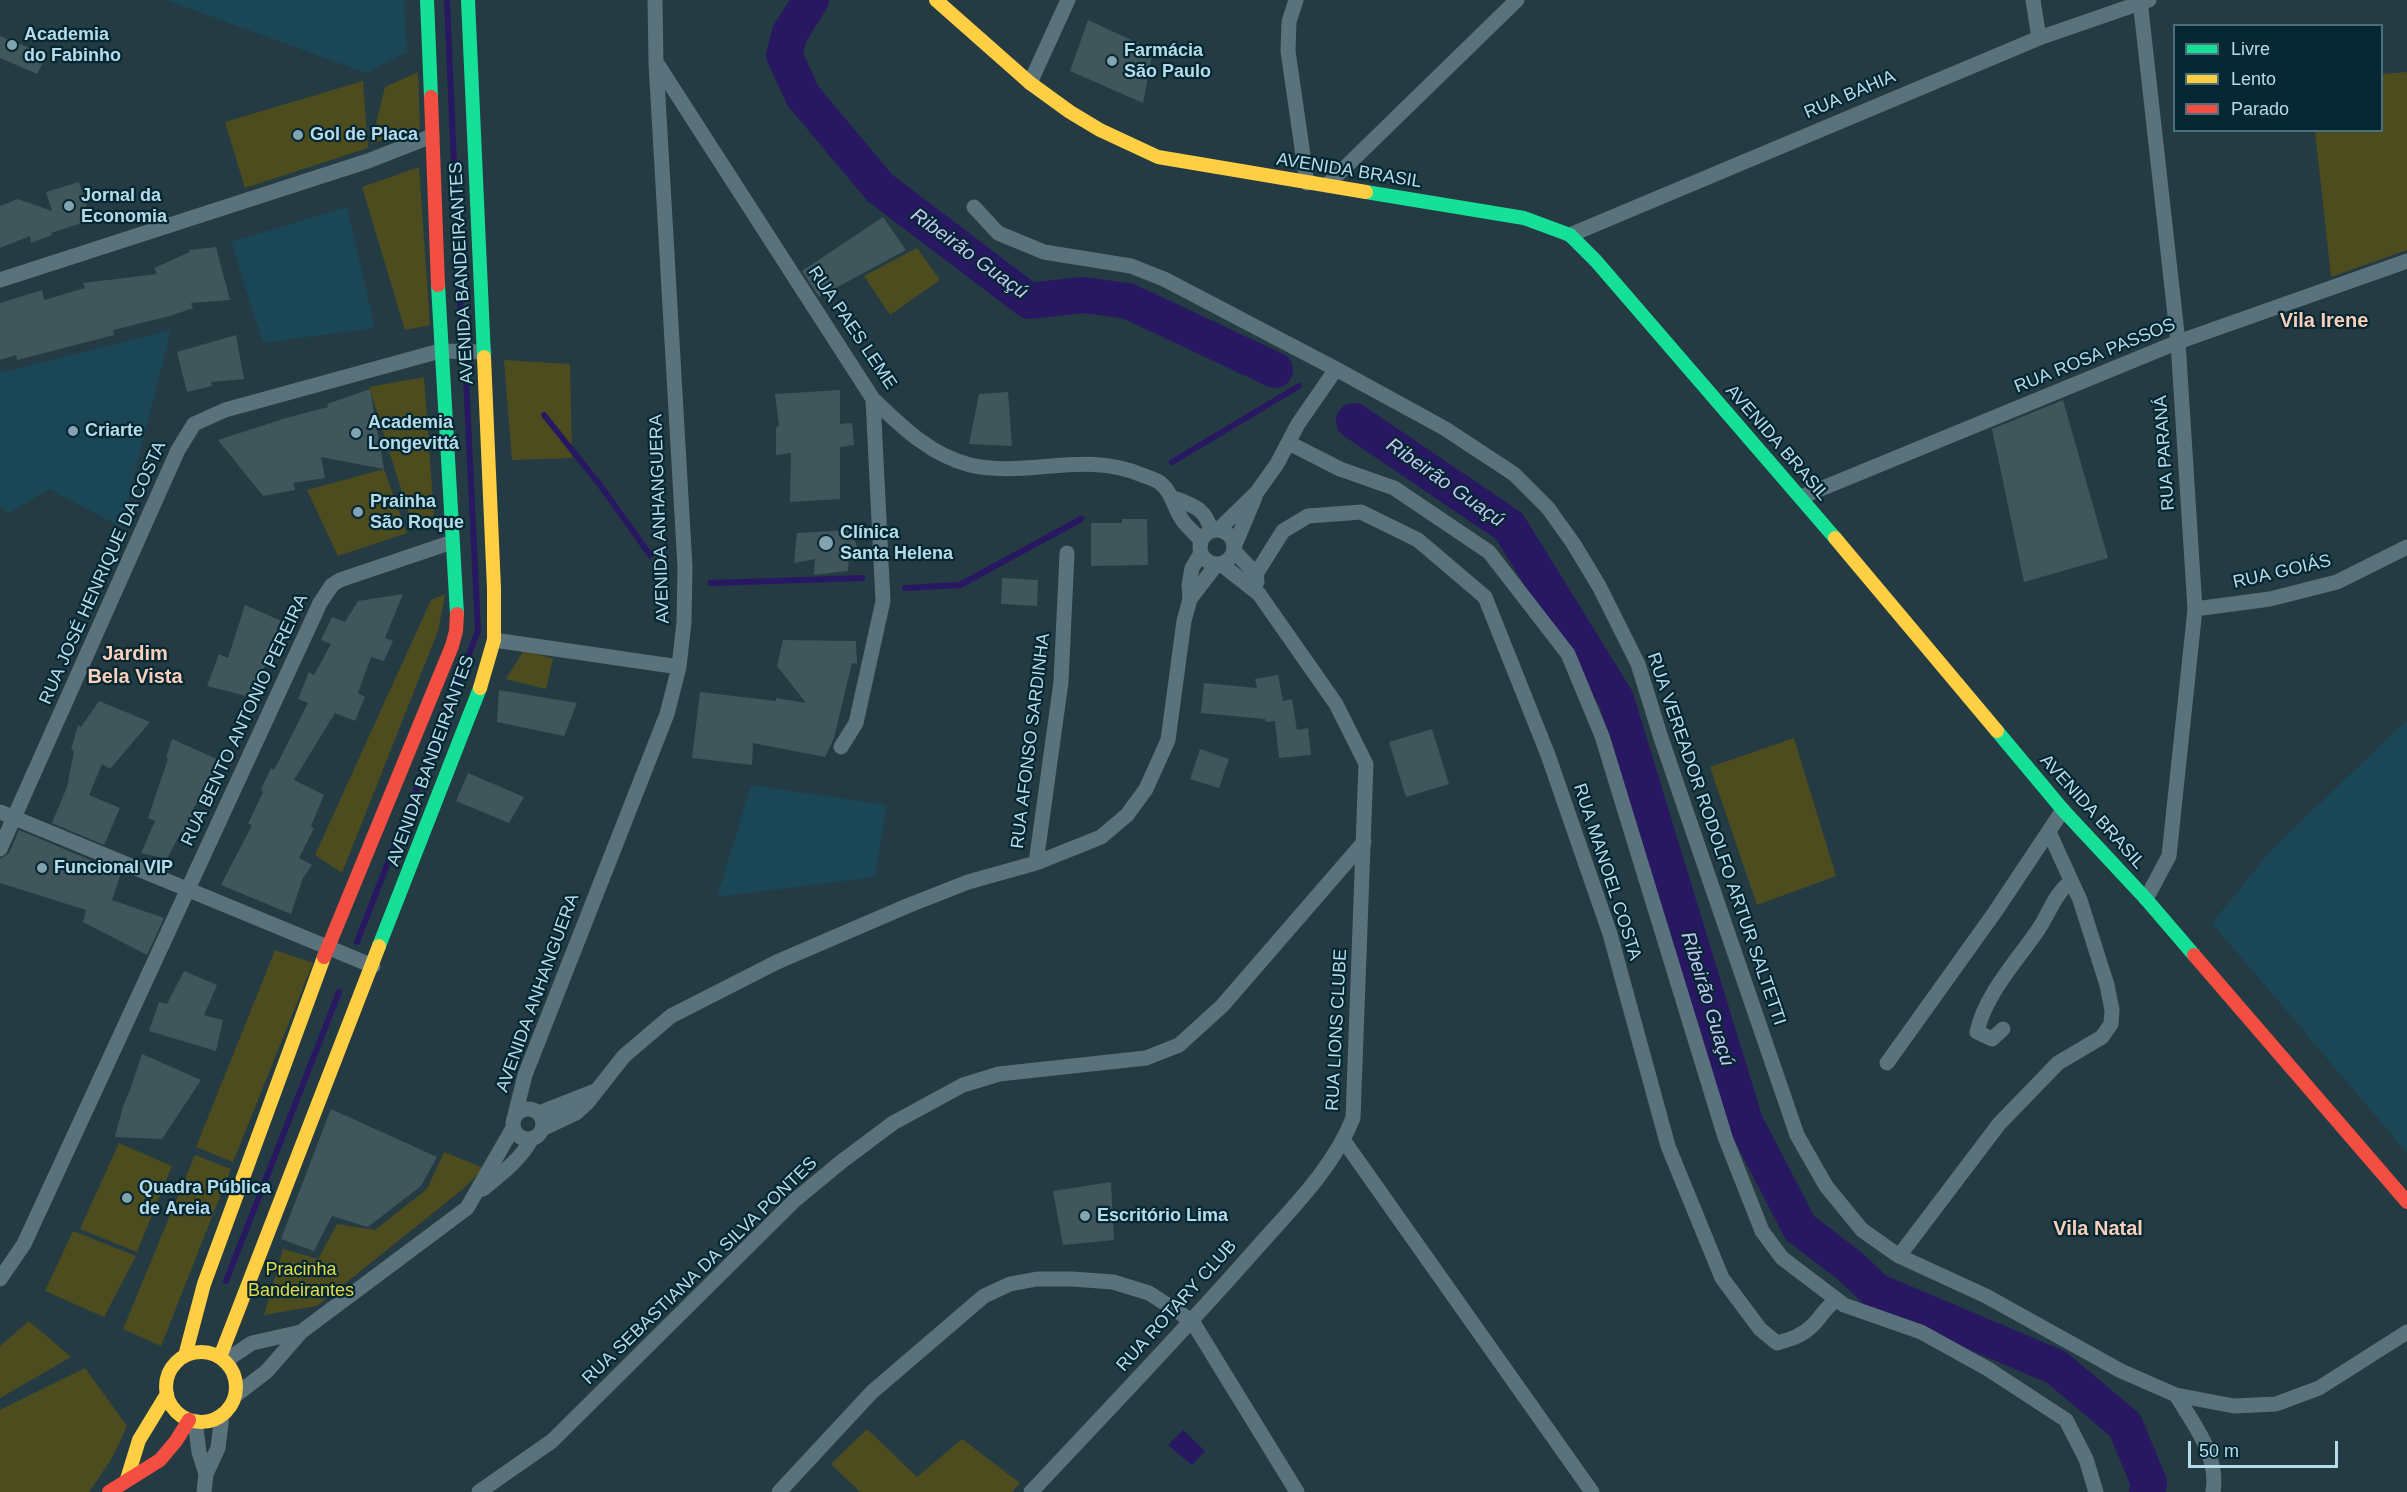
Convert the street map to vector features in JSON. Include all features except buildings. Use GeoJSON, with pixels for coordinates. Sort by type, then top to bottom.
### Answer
{"type":"FeatureCollection","features":[{"type":"Feature","properties":{"kind":"street","name":"AVENIDA BANDEIRANTES"},"geometry":{"type":"LineString","coordinates":[[185,1356],[204,1284],[328,947],[452,646],[456,631],[457,609],[440,351],[427,0]]}},
{"type":"Feature","properties":{"kind":"street","name":"AVENIDA BANDEIRANTES"},"geometry":{"type":"LineString","coordinates":[[223,1359],[484,677],[494,640],[494,589],[468,0]]}},
{"type":"Feature","properties":{"kind":"street","name":"AVENIDA ANHANGUERA"},"geometry":{"type":"LineString","coordinates":[[476,1194],[514,1122],[525,1075],[667,714],[679,667],[684,622],[685,567],[656,63],[655,0]]}},
{"type":"Feature","properties":{"kind":"street","name":"AVENIDA BRASIL"},"geometry":{"type":"LineString","coordinates":[[936,0],[1030,83],[1070,112],[1100,130],[1158,157],[1524,218],[1570,235],[1596,261],[1802,497],[2063,810],[2146,899],[2407,1202]]}},
{"type":"Feature","properties":{"kind":"street"},"geometry":{"type":"LineString","coordinates":[[1030,83],[1068,0]]}},
{"type":"Feature","properties":{"kind":"street"},"geometry":{"type":"LineString","coordinates":[[1296,0],[1289,22],[1288,51],[1307,183]]}},
{"type":"Feature","properties":{"kind":"street"},"geometry":{"type":"LineString","coordinates":[[1327,185],[1517,0]]}},
{"type":"Feature","properties":{"kind":"street"},"geometry":{"type":"LineString","coordinates":[[2033,0],[2039,38]]}},
{"type":"Feature","properties":{"kind":"street","name":"RUA BAHIA"},"geometry":{"type":"LineString","coordinates":[[1570,235],[2039,38],[2143,1]]}},
{"type":"Feature","properties":{"kind":"street","name":"RUA PARANÁ"},"geometry":{"type":"LineString","coordinates":[[2143,1],[2178,342],[2195,609],[2169,856],[2146,899]]}},
{"type":"Feature","properties":{"kind":"street","name":"RUA PAES LEME"},"geometry":{"type":"LineString","coordinates":[[656,63],[873,399],[924,445],[970,465],[1012,469],[1079,462],[1128,469],[1159,482],[1171,497],[1201,511],[1208,518],[1208,539]]}},
{"type":"Feature","properties":{"kind":"street"},"geometry":{"type":"LineString","coordinates":[[0,280],[368,161],[432,136]]}},
{"type":"Feature","properties":{"kind":"street","name":"RUA VEREADOR RODOLFO ARTUR SALTETTI"},"geometry":{"type":"LineString","coordinates":[[974,207],[998,233],[1044,252],[1131,266],[1164,279],[1336,369],[1444,428],[1514,474],[1548,508],[1599,586],[1638,664],[1660,738],[1797,1135],[1826,1186],[1862,1230],[1899,1256],[1986,1296],[2121,1371],[2176,1395],[2234,1406],[2276,1404],[2319,1388],[2407,1332]]}},
{"type":"Feature","properties":{"kind":"street","name":"RUA ROSA PASSOS"},"geometry":{"type":"LineString","coordinates":[[1802,497],[2178,342],[2407,261]]}},
{"type":"Feature","properties":{"kind":"street","name":"RUA JOSÉ HENRIQUE DA COSTA"},"geometry":{"type":"LineString","coordinates":[[0,849],[7,816],[178,450],[194,424],[225,410],[440,351],[484,352]]}},
{"type":"Feature","properties":{"kind":"street"},"geometry":{"type":"LineString","coordinates":[[1190,599],[1219,564],[1229,559],[1257,492],[1289,443],[1298,424],[1336,369]]}},
{"type":"Feature","properties":{"kind":"street"},"geometry":{"type":"LineString","coordinates":[[841,747],[856,723],[883,601],[873,399]]}},
{"type":"Feature","properties":{"kind":"street"},"geometry":{"type":"LineString","coordinates":[[1289,443],[1340,469],[1394,488],[1489,552],[1568,654],[1602,736],[1725,1137],[1762,1231],[1782,1258],[1844,1305],[1921,1332],[1988,1369],[2066,1420],[2086,1460],[2096,1492]]}},
{"type":"Feature","properties":{"kind":"street"},"geometry":{"type":"LineString","coordinates":[[236,1395],[267,1371],[302,1332],[467,1208],[476,1194],[514,1163],[537,1134],[543,1119],[539,1113],[527,1108],[514,1122],[519,1136],[525,1140],[537,1134],[576,1113],[587,1103],[624,1056],[671,1016],[777,962],[907,906],[968,882],[1036,863],[1101,837],[1127,815],[1146,789],[1168,740],[1184,621],[1190,599],[1192,568],[1208,539],[1257,492]]}},
{"type":"Feature","properties":{"kind":"street","name":"RUA MANOEL COSTA"},"geometry":{"type":"LineString","coordinates":[[1256,574],[1283,531],[1308,516],[1361,512],[1418,540],[1485,597],[1548,755],[1610,934],[1668,1146],[1722,1278],[1760,1329],[1777,1343],[1797,1338],[1813,1325],[1830,1304],[1837,1300]]}},
{"type":"Feature","properties":{"kind":"street"},"geometry":{"type":"LineString","coordinates":[[1208,539],[1229,535],[1234,549],[1256,574]]}},
{"type":"Feature","properties":{"kind":"street"},"geometry":{"type":"LineString","coordinates":[[1208,539],[1205,559],[1219,564]]}},
{"type":"Feature","properties":{"kind":"street","name":"RUA BENTO ANTONIO PEREIRA"},"geometry":{"type":"LineString","coordinates":[[0,1278],[24,1244],[320,604],[332,585],[366,570],[452,542]]}},
{"type":"Feature","properties":{"kind":"street","name":"RUA GOIÁS"},"geometry":{"type":"LineString","coordinates":[[2195,609],[2270,599],[2337,582],[2407,547]]}},
{"type":"Feature","properties":{"kind":"street","name":"RUA AFONSO SARDINHA"},"geometry":{"type":"LineString","coordinates":[[1036,863],[1061,682],[1067,553]]}},
{"type":"Feature","properties":{"kind":"street","name":"RUA LIONS CLUBE"},"geometry":{"type":"LineString","coordinates":[[1219,564],[1259,594],[1336,704],[1366,764],[1355,1101],[1353,1118],[1344,1140]]}},
{"type":"Feature","properties":{"kind":"street","name":"RUA LIONS CLUBE"},"geometry":{"type":"LineString","coordinates":[[1256,574],[1259,594]]}},
{"type":"Feature","properties":{"kind":"street"},"geometry":{"type":"LineString","coordinates":[[494,640],[679,667]]}},
{"type":"Feature","properties":{"kind":"street"},"geometry":{"type":"LineString","coordinates":[[1887,1063],[1995,912],[2063,810]]}},
{"type":"Feature","properties":{"kind":"street"},"geometry":{"type":"LineString","coordinates":[[7,816],[373,966]]}},
{"type":"Feature","properties":{"kind":"street"},"geometry":{"type":"LineString","coordinates":[[1899,1256],[1999,1124],[2058,1063],[2102,1037],[2111,1024],[2112,1010],[2107,985],[2080,900],[2049,832]]}},
{"type":"Feature","properties":{"kind":"street","name":"RUA SEBASTIANA DA SILVA PONTES"},"geometry":{"type":"LineString","coordinates":[[479,1492],[552,1441],[795,1200],[840,1162],[893,1123],[963,1085],[999,1074],[1146,1058],[1179,1045],[1222,1006],[1364,842]]}},
{"type":"Feature","properties":{"kind":"street"},"geometry":{"type":"LineString","coordinates":[[2003,1029],[1992,1039],[1977,1032],[1981,1014],[2040,927],[2060,891],[2072,881]]}},
{"type":"Feature","properties":{"kind":"street"},"geometry":{"type":"LineString","coordinates":[[539,1113],[595,1090]]}},
{"type":"Feature","properties":{"kind":"street"},"geometry":{"type":"LineString","coordinates":[[1344,1140],[1592,1492]]}},
{"type":"Feature","properties":{"kind":"street","name":"RUA ROTARY CLUB"},"geometry":{"type":"LineString","coordinates":[[1031,1492],[1192,1321],[1303,1195],[1344,1140]]}},
{"type":"Feature","properties":{"kind":"street"},"geometry":{"type":"LineString","coordinates":[[779,1492],[872,1392],[984,1296],[1010,1284],[1037,1279],[1072,1279],[1113,1282],[1149,1293],[1192,1321],[1297,1492]]}},
{"type":"Feature","properties":{"kind":"street"},"geometry":{"type":"LineString","coordinates":[[223,1359],[252,1343],[302,1332]]}},
{"type":"Feature","properties":{"kind":"street"},"geometry":{"type":"LineString","coordinates":[[202,1352],[223,1359],[233,1371],[237,1382],[236,1395],[231,1406],[214,1420],[192,1421],[179,1414],[171,1405],[167,1394],[167,1379],[173,1365],[185,1356],[202,1352]]}},
{"type":"Feature","properties":{"kind":"street"},"geometry":{"type":"LineString","coordinates":[[127,1479],[140,1440],[167,1394]]}},
{"type":"Feature","properties":{"kind":"street"},"geometry":{"type":"LineString","coordinates":[[2176,1395],[2210,1451],[2215,1483],[2213,1492]]}},
{"type":"Feature","properties":{"kind":"street"},"geometry":{"type":"LineString","coordinates":[[204,1492],[206,1474],[218,1448],[222,1415]]}},
{"type":"Feature","properties":{"kind":"street"},"geometry":{"type":"LineString","coordinates":[[192,1421],[206,1474]]}},
{"type":"Feature","properties":{"kind":"street"},"geometry":{"type":"LineString","coordinates":[[110,1492],[127,1479],[147,1469],[173,1447],[192,1421]]}},
{"type":"Feature","properties":{"kind":"shaded area"},"geometry":{"type":"Polygon","coordinates":[[[166,0],[404,0],[407,52],[366,73],[166,0]]]}},
{"type":"Feature","properties":{"kind":"shaded area"},"geometry":{"type":"Polygon","coordinates":[[[347,207],[375,328],[263,343],[231,242],[347,207]]]}},
{"type":"Feature","properties":{"kind":"shaded area","name":"Criarte"},"geometry":{"type":"Polygon","coordinates":[[[171,330],[121,527],[49,489],[9,513],[0,507],[0,373],[171,330]]]}},
{"type":"Feature","properties":{"kind":"shaded area"},"geometry":{"type":"Polygon","coordinates":[[[2407,720],[2407,1153],[2212,923],[2271,850],[2407,720]]]}},
{"type":"Feature","properties":{"kind":"shaded area"},"geometry":{"type":"Polygon","coordinates":[[[751,785],[887,805],[875,877],[717,897],[751,785]]]}},
{"type":"Feature","properties":{"kind":"shaded area"},"geometry":{"type":"Polygon","coordinates":[[[1183,1430],[1205,1451],[1192,1465],[1168,1445],[1183,1430]]]}},
{"type":"Feature","properties":{"kind":"green space"},"geometry":{"type":"Polygon","coordinates":[[[418,72],[420,129],[371,144],[385,87],[418,72]]]}},
{"type":"Feature","properties":{"kind":"green space"},"geometry":{"type":"Polygon","coordinates":[[[2407,72],[2407,250],[2331,277],[2315,132],[2383,132],[2383,74],[2407,72]]]}},
{"type":"Feature","properties":{"kind":"green space","name":"Gol de Placa"},"geometry":{"type":"Polygon","coordinates":[[[363,81],[368,148],[245,188],[225,122],[363,81]]]}},
{"type":"Feature","properties":{"kind":"green space"},"geometry":{"type":"Polygon","coordinates":[[[419,167],[430,325],[405,330],[362,187],[419,167]]]}},
{"type":"Feature","properties":{"kind":"green space"},"geometry":{"type":"Polygon","coordinates":[[[917,248],[940,280],[890,315],[864,276],[917,248]]]}},
{"type":"Feature","properties":{"kind":"green space"},"geometry":{"type":"Polygon","coordinates":[[[504,360],[570,364],[572,458],[512,460],[504,360]]]}},
{"type":"Feature","properties":{"kind":"green space"},"geometry":{"type":"Polygon","coordinates":[[[424,377],[434,516],[411,521],[369,387],[424,377]]]}},
{"type":"Feature","properties":{"kind":"green space","name":"Prainha São Roque"},"geometry":{"type":"Polygon","coordinates":[[[384,469],[407,533],[338,556],[307,490],[384,469]]]}},
{"type":"Feature","properties":{"kind":"green space"},"geometry":{"type":"Polygon","coordinates":[[[445,594],[438,631],[342,873],[315,855],[431,600],[445,594]]]}},
{"type":"Feature","properties":{"kind":"green space"},"geometry":{"type":"Polygon","coordinates":[[[524,650],[553,659],[546,689],[506,679],[524,650]]]}},
{"type":"Feature","properties":{"kind":"green space"},"geometry":{"type":"Polygon","coordinates":[[[1794,738],[1836,876],[1757,905],[1710,767],[1794,738]]]}},
{"type":"Feature","properties":{"kind":"green space"},"geometry":{"type":"Polygon","coordinates":[[[275,950],[313,963],[233,1162],[196,1147],[275,950]]]}},
{"type":"Feature","properties":{"kind":"green space","name":"Quadra Pública de Areia"},"geometry":{"type":"Polygon","coordinates":[[[119,1143],[172,1166],[137,1252],[80,1229],[119,1143]]]}},
{"type":"Feature","properties":{"kind":"green space","name":"Pracinha Bandeirantes"},"geometry":{"type":"Polygon","coordinates":[[[444,1152],[484,1168],[463,1189],[317,1306],[264,1315],[283,1249],[318,1259],[337,1224],[375,1230],[427,1189],[444,1152]]]}},
{"type":"Feature","properties":{"kind":"green space","name":"Pracinha Bandeirantes"},"geometry":{"type":"Polygon","coordinates":[[[195,1155],[231,1169],[161,1346],[123,1329],[195,1155]]]}},
{"type":"Feature","properties":{"kind":"green space"},"geometry":{"type":"Polygon","coordinates":[[[73,1231],[136,1256],[104,1317],[45,1291],[73,1231]]]}},
{"type":"Feature","properties":{"kind":"green space"},"geometry":{"type":"Polygon","coordinates":[[[29,1321],[71,1357],[0,1398],[0,1346],[29,1321]]]}},
{"type":"Feature","properties":{"kind":"green space"},"geometry":{"type":"Polygon","coordinates":[[[85,1368],[127,1426],[112,1458],[89,1492],[0,1492],[0,1410],[85,1368]]]}},
{"type":"Feature","properties":{"kind":"green space"},"geometry":{"type":"Polygon","coordinates":[[[867,1429],[917,1477],[962,1439],[1020,1483],[1012,1492],[860,1492],[831,1464],[867,1429]]]}},
{"type":"Feature","properties":{"kind":"waterway"},"geometry":{"type":"LineString","coordinates":[[447,0],[460,306]]}},
{"type":"Feature","properties":{"kind":"waterway","name":"Ribeirão Guaçú"},"geometry":{"type":"LineString","coordinates":[[811,0],[790,33],[784,55],[803,96],[880,188],[1029,301],[1083,295],[1128,301],[1275,370]]}},
{"type":"Feature","properties":{"kind":"waterway"},"geometry":{"type":"LineString","coordinates":[[357,942],[478,631],[466,378]]}},
{"type":"Feature","properties":{"kind":"waterway"},"geometry":{"type":"LineString","coordinates":[[1172,462],[1299,386]]}},
{"type":"Feature","properties":{"kind":"waterway"},"geometry":{"type":"LineString","coordinates":[[544,415],[600,485],[650,555]]}},
{"type":"Feature","properties":{"kind":"waterway","name":"Ribeirão Guaçú"},"geometry":{"type":"LineString","coordinates":[[1354,421],[1509,526],[1616,699],[1745,1122],[1800,1228],[1850,1266],[1876,1291],[2056,1367],[2125,1425],[2149,1483],[2147,1492]]}},
{"type":"Feature","properties":{"kind":"waterway"},"geometry":{"type":"LineString","coordinates":[[905,588],[960,585],[1081,519]]}},
{"type":"Feature","properties":{"kind":"waterway"},"geometry":{"type":"LineString","coordinates":[[711,583],[862,578]]}},
{"type":"Feature","properties":{"kind":"waterway"},"geometry":{"type":"LineString","coordinates":[[226,1281],[339,992]]}},
{"type":"Feature","properties":{"kind":"traffic: fast"},"geometry":{"type":"LineString","coordinates":[[427,0],[431,97]]}},
{"type":"Feature","properties":{"kind":"traffic: fast"},"geometry":{"type":"LineString","coordinates":[[468,0],[484,357]]}},
{"type":"Feature","properties":{"kind":"traffic: fast"},"geometry":{"type":"LineString","coordinates":[[1366,192],[1524,218],[1570,235],[1596,261],[1835,538]]}},
{"type":"Feature","properties":{"kind":"traffic: fast"},"geometry":{"type":"LineString","coordinates":[[438,285],[457,614]]}},
{"type":"Feature","properties":{"kind":"traffic: fast"},"geometry":{"type":"LineString","coordinates":[[379,946],[480,688]]}},
{"type":"Feature","properties":{"kind":"traffic: fast"},"geometry":{"type":"LineString","coordinates":[[1997,731],[2063,810],[2146,899],[2194,955]]}},
{"type":"Feature","properties":{"kind":"traffic: slow"},"geometry":{"type":"LineString","coordinates":[[936,0],[1030,83],[1070,112],[1100,130],[1158,157],[1366,192]]}},
{"type":"Feature","properties":{"kind":"traffic: slow"},"geometry":{"type":"LineString","coordinates":[[480,688],[494,640],[494,589],[484,357]]}},
{"type":"Feature","properties":{"kind":"traffic: slow"},"geometry":{"type":"LineString","coordinates":[[1835,538],[1997,731]]}},
{"type":"Feature","properties":{"kind":"traffic: slow"},"geometry":{"type":"LineString","coordinates":[[220,1357],[379,946]]}},
{"type":"Feature","properties":{"kind":"traffic: slow"},"geometry":{"type":"LineString","coordinates":[[185,1356],[204,1284],[324,957]]}},
{"type":"Feature","properties":{"kind":"traffic: slow"},"geometry":{"type":"LineString","coordinates":[[201,1352],[214,1355],[226,1362],[233,1374],[236,1387],[233,1400],[226,1412],[214,1419],[201,1422],[188,1419],[176,1412],[169,1400],[166,1387],[169,1374],[176,1362],[188,1355],[201,1352]]}},
{"type":"Feature","properties":{"kind":"traffic: slow"},"geometry":{"type":"LineString","coordinates":[[127,1479],[139,1440],[167,1394]]}},
{"type":"Feature","properties":{"kind":"traffic: jam"},"geometry":{"type":"LineString","coordinates":[[431,97],[438,285]]}},
{"type":"Feature","properties":{"kind":"traffic: jam"},"geometry":{"type":"LineString","coordinates":[[324,957],[452,646],[457,614]]}},
{"type":"Feature","properties":{"kind":"traffic: jam"},"geometry":{"type":"LineString","coordinates":[[2194,955],[2407,1202]]}},
{"type":"Feature","properties":{"kind":"traffic: jam"},"geometry":{"type":"LineString","coordinates":[[109,1492],[160,1460],[176,1441],[189,1420]]}},
{"type":"Feature","properties":{"kind":"place","name":"Academia do Fabinho"},"geometry":{"type":"Point","coordinates":[12,45]}},
{"type":"Feature","properties":{"kind":"place","name":"Farmácia São Paulo"},"geometry":{"type":"Point","coordinates":[1112,61]}},
{"type":"Feature","properties":{"kind":"place","name":"Gol de Placa"},"geometry":{"type":"Point","coordinates":[298,135]}},
{"type":"Feature","properties":{"kind":"place","name":"Jornal da Economia"},"geometry":{"type":"Point","coordinates":[69,206]}},
{"type":"Feature","properties":{"kind":"place","name":"Criarte"},"geometry":{"type":"Point","coordinates":[73,431]}},
{"type":"Feature","properties":{"kind":"place","name":"Academia Longevittá"},"geometry":{"type":"Point","coordinates":[356,433]}},
{"type":"Feature","properties":{"kind":"place","name":"Prainha São Roque"},"geometry":{"type":"Point","coordinates":[358,512]}},
{"type":"Feature","properties":{"kind":"place","name":"Clínica Santa Helena"},"geometry":{"type":"Point","coordinates":[826,543]}},
{"type":"Feature","properties":{"kind":"place","name":"Funcional VIP"},"geometry":{"type":"Point","coordinates":[42,868]}},
{"type":"Feature","properties":{"kind":"place","name":"Quadra Pública de Areia"},"geometry":{"type":"Point","coordinates":[127,1198]}},
{"type":"Feature","properties":{"kind":"place","name":"Escritório Lima"},"geometry":{"type":"Point","coordinates":[1085,1216]}},
{"type":"Feature","properties":{"kind":"district","name":"Vila Irene"},"geometry":{"type":"Point","coordinates":[2324,321]}},
{"type":"Feature","properties":{"kind":"district","name":"Jardim Bela Vista"},"geometry":{"type":"Point","coordinates":[135,666]}},
{"type":"Feature","properties":{"kind":"district","name":"Vila Natal"},"geometry":{"type":"Point","coordinates":[2098,1229]}}]}
